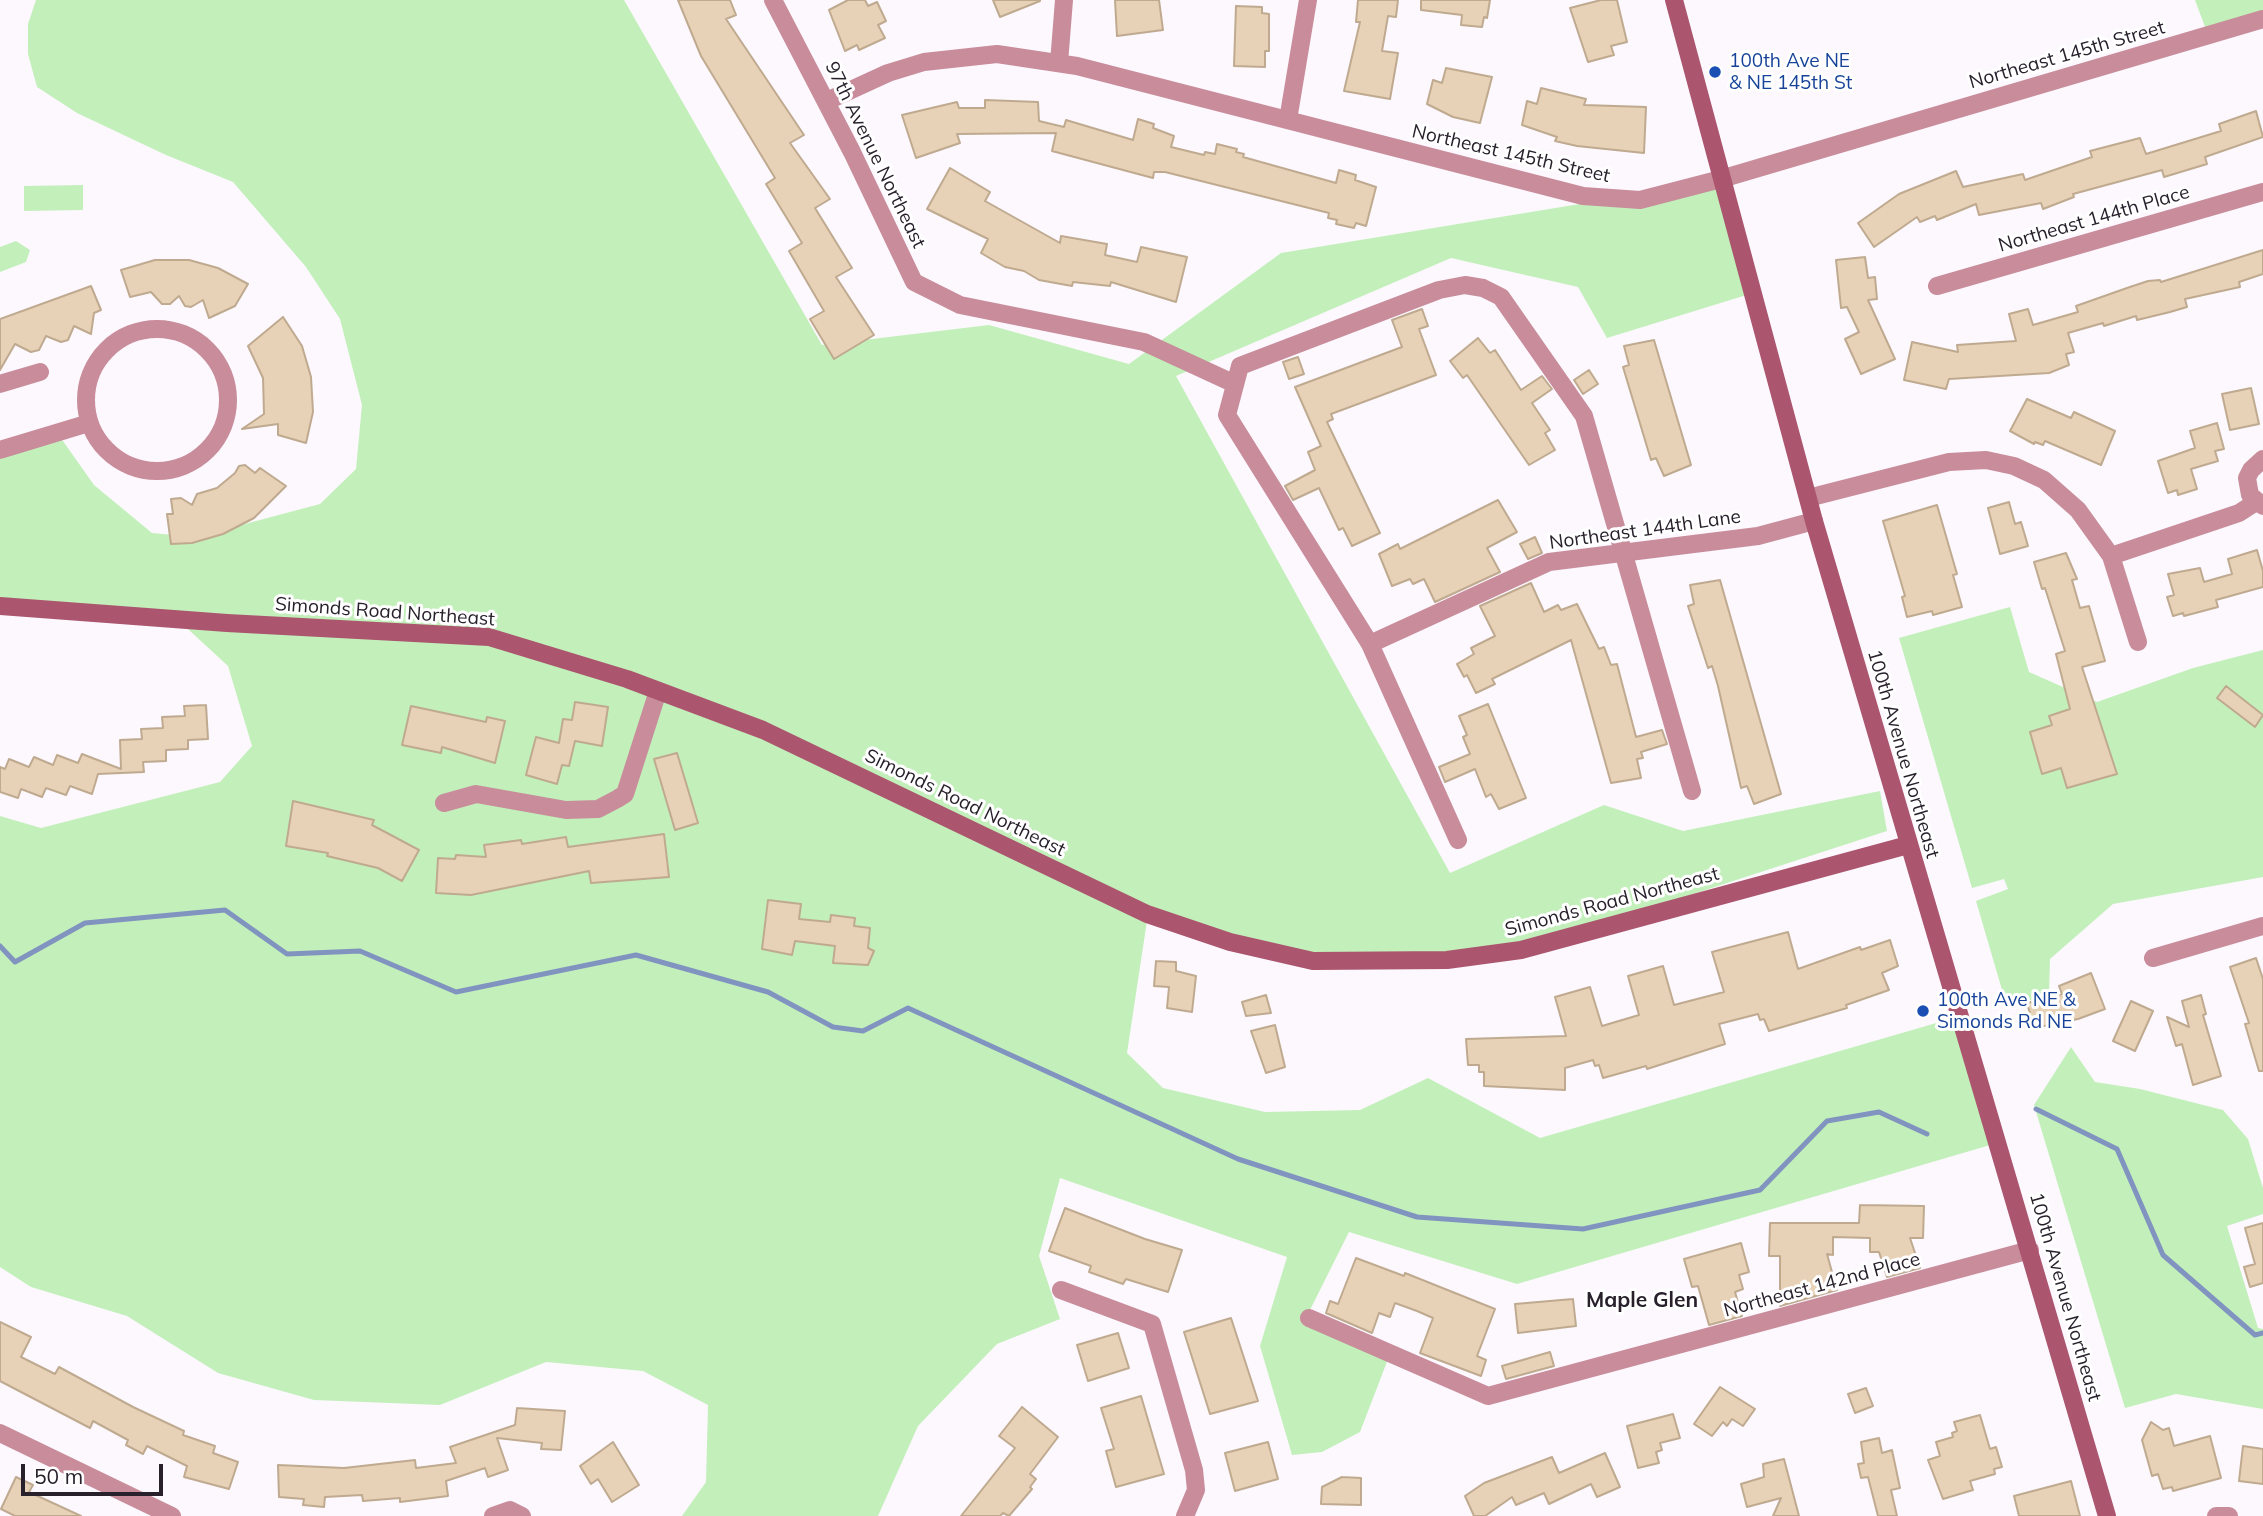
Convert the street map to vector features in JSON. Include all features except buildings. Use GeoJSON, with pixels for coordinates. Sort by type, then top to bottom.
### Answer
{"type":"FeatureCollection","features":[{"type":"Feature","properties":{"kind":"main road","name":"100th Avenue Northeast"},"geometry":{"type":"LineString","coordinates":[[1674,0],[1814,521],[2107,1516]]}},
{"type":"Feature","properties":{"kind":"main road","name":"Simonds Road Northeast"},"geometry":{"type":"LineString","coordinates":[[0,606],[227,623],[489,637],[658,691],[763,730],[1147,914],[1230,942],[1313,961],[1447,960],[1521,950],[1908,845]]}},
{"type":"Feature","properties":{"kind":"street","name":"97th Avenue Northeast"},"geometry":{"type":"LineString","coordinates":[[774,0],[827,101],[914,282],[960,305],[1144,342],[1235,384]]}},
{"type":"Feature","properties":{"kind":"street"},"geometry":{"type":"LineString","coordinates":[[1059,63],[1064,0]]}},
{"type":"Feature","properties":{"kind":"street"},"geometry":{"type":"LineString","coordinates":[[1288,120],[1308,0]]}},
{"type":"Feature","properties":{"kind":"street","name":"Northeast 145th Street"},"geometry":{"type":"LineString","coordinates":[[827,101],[888,74],[924,62],[997,54],[1059,63],[1583,196],[1640,200],[1721,179],[2263,19]]}},
{"type":"Feature","properties":{"kind":"street","name":"Northeast 144th Place"},"geometry":{"type":"LineString","coordinates":[[1937,286],[2263,192]]}},
{"type":"Feature","properties":{"kind":"street"},"geometry":{"type":"LineString","coordinates":[[1458,840],[1370,644],[1227,415],[1240,366],[1439,290],[1465,285],[1483,288],[1501,297],[1584,416],[1692,791]]}},
{"type":"Feature","properties":{"kind":"street"},"geometry":{"type":"LineString","coordinates":[[162,328],[189,335],[212,352],[226,376],[230,404],[223,431],[206,454],[181,468],[153,472],[126,465],[103,448],[89,423],[85,396],[92,369],[109,346],[134,332],[162,328]]}},
{"type":"Feature","properties":{"kind":"street"},"geometry":{"type":"LineString","coordinates":[[0,384],[40,372]]}},
{"type":"Feature","properties":{"kind":"street"},"geometry":{"type":"LineString","coordinates":[[0,450],[89,423]]}},
{"type":"Feature","properties":{"kind":"street"},"geometry":{"type":"LineString","coordinates":[[2111,556],[2259,504],[2247,486],[2247,478],[2250,470],[2263,459]]}},
{"type":"Feature","properties":{"kind":"street"},"geometry":{"type":"LineString","coordinates":[[1808,498],[1949,461],[1986,460],[2014,466],[2044,480],[2078,510],[2111,556],[2138,642]]}},
{"type":"Feature","properties":{"kind":"street","name":"Northeast 144th Lane"},"geometry":{"type":"LineString","coordinates":[[1370,644],[1549,562],[1758,536],[1814,521]]}},
{"type":"Feature","properties":{"kind":"street"},"geometry":{"type":"LineString","coordinates":[[444,803],[476,793],[566,810],[598,808],[617,799],[625,793],[658,691]]}},
{"type":"Feature","properties":{"kind":"street"},"geometry":{"type":"LineString","coordinates":[[2153,958],[2263,926]]}},
{"type":"Feature","properties":{"kind":"street","name":"Northeast 142nd Place"},"geometry":{"type":"LineString","coordinates":[[1309,1318],[1488,1396],[2030,1250]]}},
{"type":"Feature","properties":{"kind":"street"},"geometry":{"type":"LineString","coordinates":[[1061,1290],[1152,1324],[1194,1470],[1196,1490],[1185,1516]]}},
{"type":"Feature","properties":{"kind":"street"},"geometry":{"type":"LineString","coordinates":[[0,1433],[167,1515]]}},
{"type":"Feature","properties":{"kind":"street"},"geometry":{"type":"LineString","coordinates":[[493,1516],[510,1510],[522,1516]]}},
{"type":"Feature","properties":{"kind":"street"},"geometry":{"type":"LineString","coordinates":[[2216,1516],[2229,1516]]}},
{"type":"Feature","properties":{"kind":"green space"},"geometry":{"type":"Polygon","coordinates":[[[36,0],[624,0],[822,345],[989,325],[1129,364],[1281,253],[1720,181],[1753,293],[1607,338],[1578,287],[1451,258],[1176,376],[1450,873],[1604,805],[1683,831],[1880,791],[1887,831],[1521,950],[1313,961],[1148,914],[1127,1053],[1163,1088],[1265,1112],[1360,1110],[1428,1078],[1540,1138],[1957,1017],[1997,1143],[1517,1284],[1349,1232],[1306,1318],[1390,1354],[1360,1432],[1322,1452],[1292,1455],[1260,1346],[1287,1257],[1060,1178],[1039,1256],[1060,1319],[997,1344],[918,1426],[878,1516],[682,1516],[706,1482],[708,1405],[643,1371],[546,1362],[440,1405],[314,1400],[218,1373],[127,1316],[31,1287],[0,1267],[0,816],[41,828],[220,782],[252,746],[228,666],[177,619],[0,607],[0,450],[58,434],[94,485],[152,533],[196,537],[320,504],[356,469],[362,405],[340,319],[306,267],[233,182],[166,155],[77,113],[37,87],[28,54],[28,24],[36,0]]]}},
{"type":"Feature","properties":{"kind":"green space"},"geometry":{"type":"Polygon","coordinates":[[[2195,0],[2263,0],[2263,19],[2208,35],[2195,0]]]}},
{"type":"Feature","properties":{"kind":"green space"},"geometry":{"type":"Polygon","coordinates":[[[83,185],[83,210],[24,211],[24,186],[83,185]]]}},
{"type":"Feature","properties":{"kind":"green space"},"geometry":{"type":"Polygon","coordinates":[[[16,241],[30,250],[26,262],[0,272],[0,247],[16,241]]]}},
{"type":"Feature","properties":{"kind":"green space"},"geometry":{"type":"Polygon","coordinates":[[[2010,607],[2029,672],[2097,702],[2193,668],[2263,650],[2263,877],[2113,904],[2050,959],[2049,995],[2007,1007],[1976,901],[2008,889],[2004,879],[1972,888],[1899,638],[2010,607]]]}},
{"type":"Feature","properties":{"kind":"green space"},"geometry":{"type":"Polygon","coordinates":[[[2071,1047],[2095,1082],[2140,1089],[2223,1110],[2248,1139],[2263,1188],[2263,1214],[2227,1226],[2258,1328],[2263,1329],[2263,1409],[2176,1394],[2125,1408],[2034,1105],[2071,1047]]]}},
{"type":"Feature","properties":{"kind":"waterway"},"geometry":{"type":"LineString","coordinates":[[0,946],[15,962],[85,923],[225,910],[287,954],[360,951],[456,992],[636,955],[768,992],[833,1027],[863,1031],[908,1008],[1238,1159],[1417,1217],[1583,1229],[1760,1190],[1827,1121],[1879,1112],[1927,1134]]}},
{"type":"Feature","properties":{"kind":"waterway"},"geometry":{"type":"LineString","coordinates":[[2036,1109],[2117,1149],[2163,1255],[2255,1335],[2263,1333]]}},
{"type":"Feature","properties":{"kind":"place","name":"100th Ave NE & NE 145th St"},"geometry":{"type":"Point","coordinates":[1715,72]}},
{"type":"Feature","properties":{"kind":"place","name":"100th Ave NE & Simonds Rd NE"},"geometry":{"type":"Point","coordinates":[1923,1011]}},
{"type":"Feature","properties":{"kind":"district","name":"Maple Glen"},"geometry":{"type":"Point","coordinates":[1642,1301]}}]}
